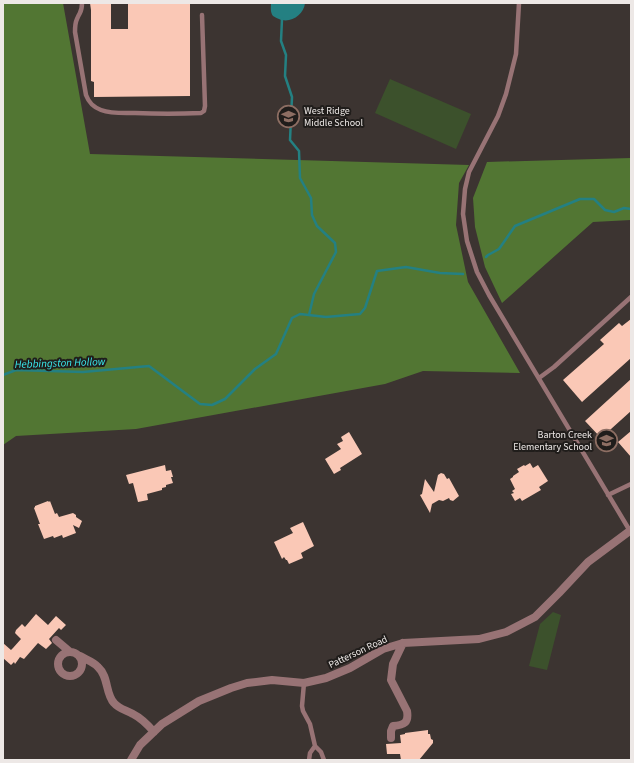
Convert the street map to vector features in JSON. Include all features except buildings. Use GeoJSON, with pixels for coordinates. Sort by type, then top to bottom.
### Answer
{"type":"FeatureCollection","features":[{"type":"Feature","properties":{"kind":"street","name":"Patterson Road"},"geometry":{"type":"LineString","coordinates":[[131,760],[140,745],[162,724],[200,701],[231,688],[248,683],[272,680],[304,682],[326,678],[350,668],[383,649],[403,643],[479,639],[506,632],[535,616],[588,562],[630,531]]}},
{"type":"Feature","properties":{"kind":"street"},"geometry":{"type":"LineString","coordinates":[[56,640],[69,651],[98,667],[105,676],[109,694],[113,703],[146,723],[154,732]]}},
{"type":"Feature","properties":{"kind":"street"},"geometry":{"type":"LineString","coordinates":[[391,738],[393,726],[401,726],[407,721],[408,716],[407,711],[391,680],[393,664],[403,643]]}},
{"type":"Feature","properties":{"kind":"street"},"geometry":{"type":"LineString","coordinates":[[69,651],[62,654],[58,660],[58,668],[60,672],[67,676],[71,676],[79,672],[82,664],[80,656]]}},
{"type":"Feature","properties":{"kind":"lane"},"geometry":{"type":"LineString","coordinates":[[82,3],[82,11],[77,18],[75,32],[86,95],[92,105],[102,110],[114,113],[173,114],[201,113],[204,111],[202,15]]}},
{"type":"Feature","properties":{"kind":"lane"},"geometry":{"type":"LineString","coordinates":[[519,3],[516,54],[506,94],[498,116],[470,172],[465,189],[463,214],[467,241],[477,272],[489,295],[630,531]]}},
{"type":"Feature","properties":{"kind":"lane"},"geometry":{"type":"LineString","coordinates":[[539,378],[554,367],[631,297]]}},
{"type":"Feature","properties":{"kind":"lane"},"geometry":{"type":"LineString","coordinates":[[608,495],[631,484]]}},
{"type":"Feature","properties":{"kind":"lane"},"geometry":{"type":"LineString","coordinates":[[304,682],[303,711],[310,724],[315,746],[321,752],[324,760]]}},
{"type":"Feature","properties":{"kind":"lane"},"geometry":{"type":"LineString","coordinates":[[309,760],[310,753],[315,746]]}},
{"type":"Feature","properties":{"kind":"green space"},"geometry":{"type":"Polygon","coordinates":[[[3,3],[63,3],[90,154],[469,165],[459,183],[456,225],[468,282],[520,373],[423,371],[385,384],[136,429],[16,436],[3,445],[3,3]]]}},
{"type":"Feature","properties":{"kind":"green space"},"geometry":{"type":"Polygon","coordinates":[[[390,79],[471,114],[456,149],[375,113],[390,79]]]}},
{"type":"Feature","properties":{"kind":"green space"},"geometry":{"type":"Polygon","coordinates":[[[631,158],[631,220],[593,222],[502,303],[485,267],[475,227],[473,198],[487,162],[631,158]]]}},
{"type":"Feature","properties":{"kind":"green space"},"geometry":{"type":"Polygon","coordinates":[[[553,612],[561,615],[547,670],[529,666],[540,624],[553,612]]]}},
{"type":"Feature","properties":{"kind":"water"},"geometry":{"type":"Polygon","coordinates":[[[271,3],[305,3],[299,15],[292,19],[283,20],[273,16],[271,11],[271,3]]]}},
{"type":"Feature","properties":{"kind":"waterway"},"geometry":{"type":"LineString","coordinates":[[282,19],[281,41],[286,55],[285,76],[292,97],[290,140],[299,151],[300,178],[311,198],[312,215],[317,226],[335,243],[336,252],[314,294],[309,315]]}},
{"type":"Feature","properties":{"kind":"waterway","name":"Hebbingston Hollow"},"geometry":{"type":"LineString","coordinates":[[486,257],[499,249],[515,226],[580,199],[594,199],[605,210],[614,212],[624,208],[631,209]]}},
{"type":"Feature","properties":{"kind":"waterway","name":"Hebbingston Hollow"},"geometry":{"type":"LineString","coordinates":[[3,375],[16,370],[83,372],[149,366],[200,404],[212,405],[225,399],[255,369],[276,354],[292,318],[300,314],[326,317],[360,314],[365,308],[377,271],[406,267],[440,273],[463,274]]}},
{"type":"Feature","properties":{"kind":"place","name":"West Ridge Middle School"},"geometry":{"type":"Point","coordinates":[288,117]}},
{"type":"Feature","properties":{"kind":"place","name":"Barton Creek Elementary School"},"geometry":{"type":"Point","coordinates":[607,441]}}]}
